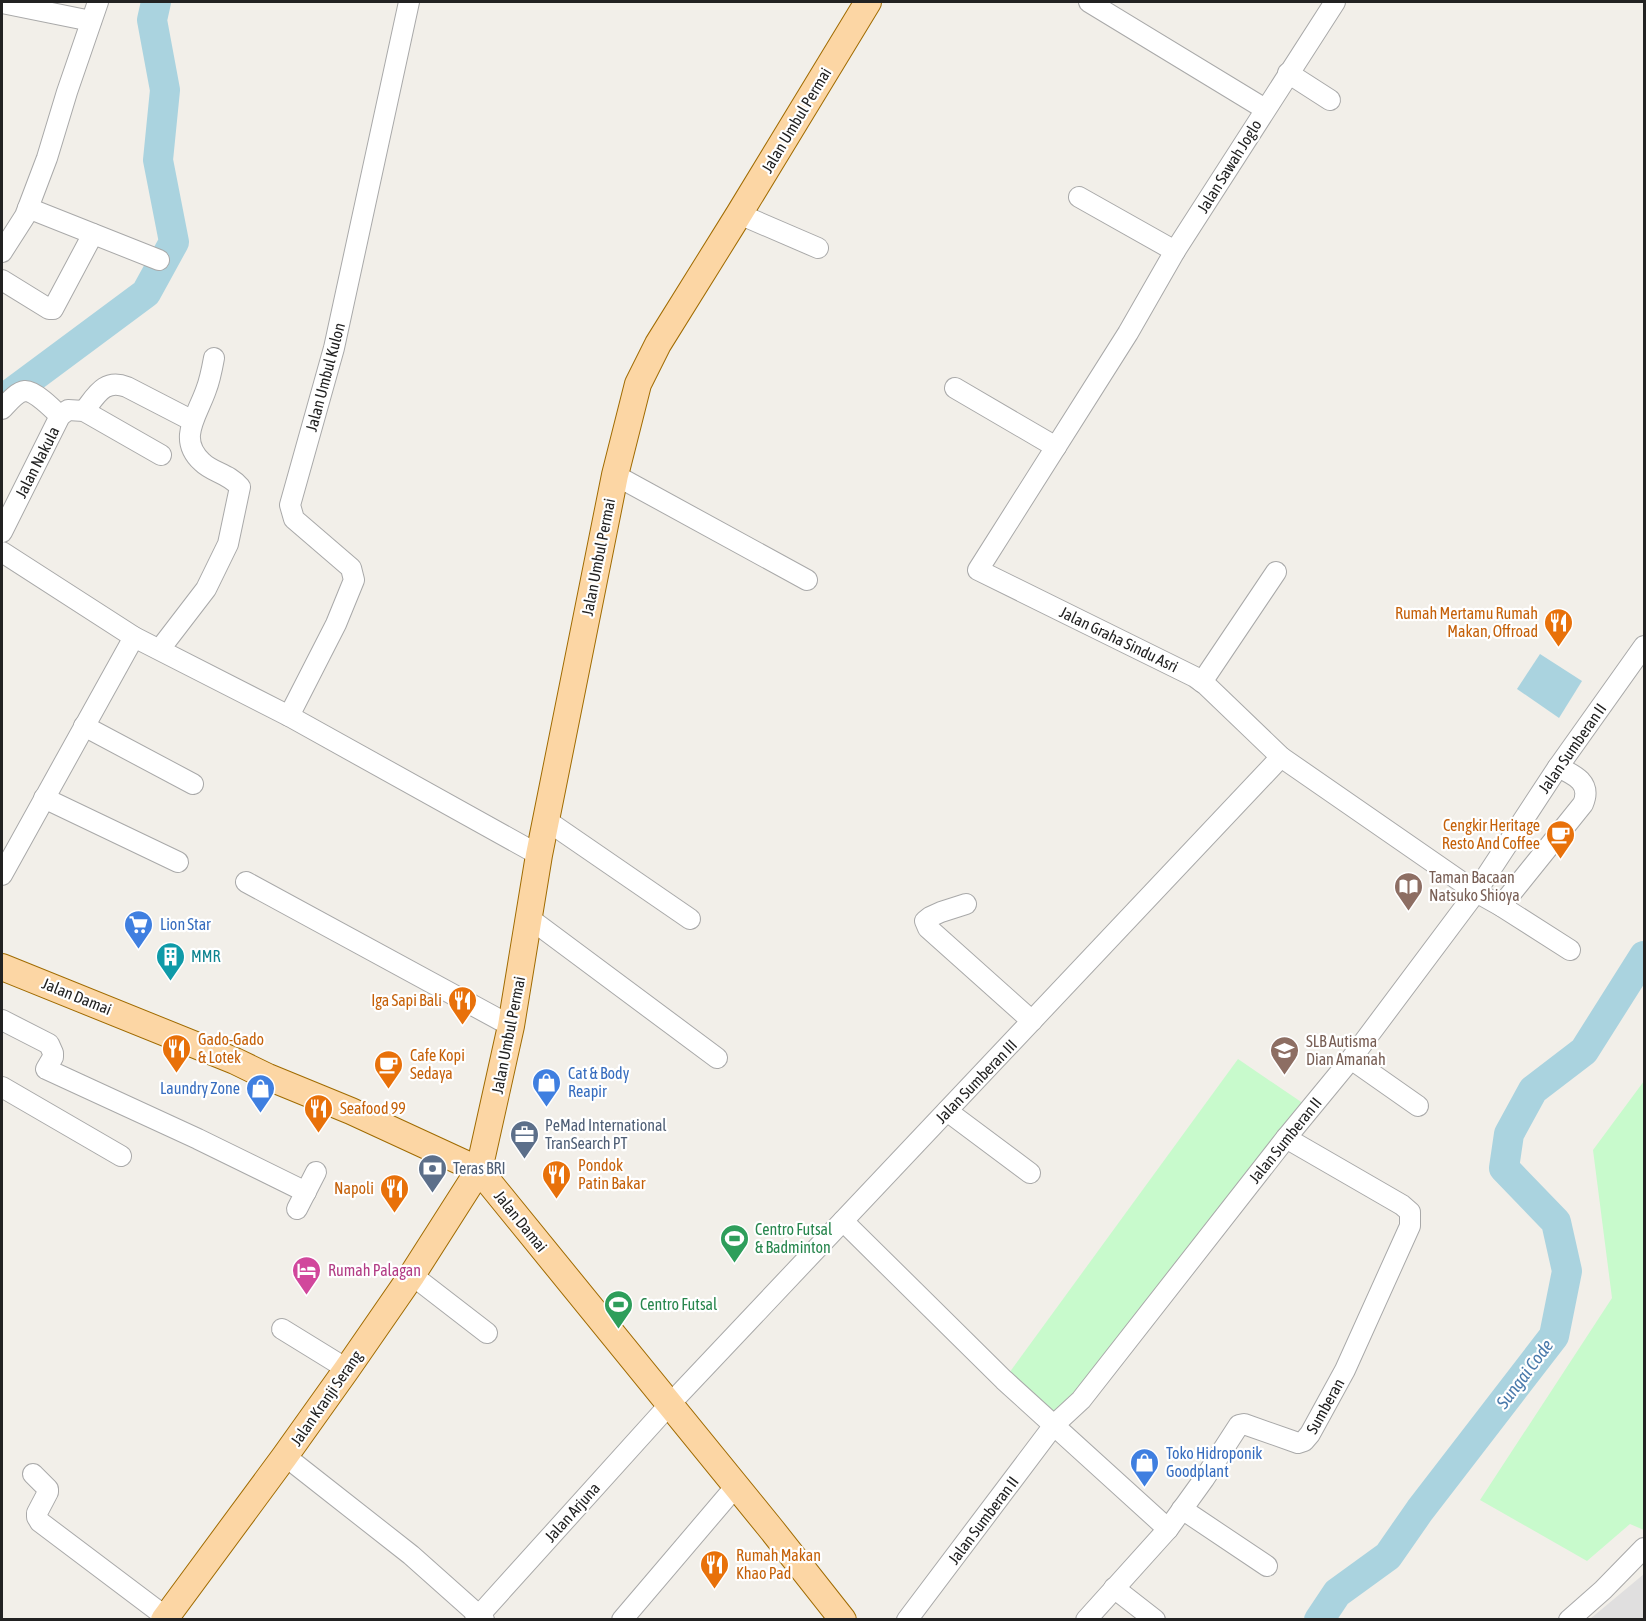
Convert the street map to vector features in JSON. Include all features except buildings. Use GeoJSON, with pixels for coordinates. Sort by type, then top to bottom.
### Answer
{"type":"FeatureCollection","features":[{"type":"Feature","properties":{"kind":"main road","name":"Jalan Umbul Permai"},"geometry":{"type":"LineString","coordinates":[[480,1170],[511,1026],[539,855],[615,475],[638,384],[658,344],[868,2]]}},
{"type":"Feature","properties":{"kind":"main road","name":"Jalan Damai"},"geometry":{"type":"LineString","coordinates":[[2,967],[235,1061],[480,1170],[843,1620]]}},
{"type":"Feature","properties":{"kind":"main road","name":"Jalan Kranji Serang"},"geometry":{"type":"LineString","coordinates":[[165,1618],[347,1369],[480,1170]]}},
{"type":"Feature","properties":{"kind":"street"},"geometry":{"type":"LineString","coordinates":[[2,252],[25,216],[47,158],[98,2]]}},
{"type":"Feature","properties":{"kind":"street","name":"Jalan Umbul Kulon"},"geometry":{"type":"LineString","coordinates":[[289,716],[336,624],[354,580],[351,568],[294,519],[290,506],[334,348],[409,2]]}},
{"type":"Feature","properties":{"kind":"street"},"geometry":{"type":"LineString","coordinates":[[1089,2],[1265,109]]}},
{"type":"Feature","properties":{"kind":"street","name":"Jalan Sawah Joglo"},"geometry":{"type":"LineString","coordinates":[[1128,333],[1175,251],[1335,2]]}},
{"type":"Feature","properties":{"kind":"street"},"geometry":{"type":"LineString","coordinates":[[2,3],[91,21]]}},
{"type":"Feature","properties":{"kind":"street"},"geometry":{"type":"LineString","coordinates":[[1288,73],[1330,100]]}},
{"type":"Feature","properties":{"kind":"street"},"geometry":{"type":"LineString","coordinates":[[1079,197],[1175,251]]}},
{"type":"Feature","properties":{"kind":"street"},"geometry":{"type":"LineString","coordinates":[[28,208],[159,260]]}},
{"type":"Feature","properties":{"kind":"street"},"geometry":{"type":"LineString","coordinates":[[739,214],[818,248]]}},
{"type":"Feature","properties":{"kind":"street"},"geometry":{"type":"LineString","coordinates":[[2,280],[49,309],[53,309],[93,234]]}},
{"type":"Feature","properties":{"kind":"street","name":"Jalan Graha Sindu Asri"},"geometry":{"type":"LineString","coordinates":[[1128,333],[978,570],[1202,682],[1281,757],[1476,892],[1570,950]]}},
{"type":"Feature","properties":{"kind":"street"},"geometry":{"type":"LineString","coordinates":[[160,649],[207,589],[228,544],[240,488],[233,479],[204,464],[193,452],[189,438],[194,418],[207,388],[214,358]]}},
{"type":"Feature","properties":{"kind":"street"},"geometry":{"type":"LineString","coordinates":[[161,455],[84,411],[104,388],[117,385],[127,387],[189,419],[194,418]]}},
{"type":"Feature","properties":{"kind":"street"},"geometry":{"type":"LineString","coordinates":[[955,388],[1056,447]]}},
{"type":"Feature","properties":{"kind":"street"},"geometry":{"type":"LineString","coordinates":[[2,409],[24,391],[32,393],[60,416]]}},
{"type":"Feature","properties":{"kind":"street","name":"Jalan Nakula"},"geometry":{"type":"LineString","coordinates":[[2,532],[60,416],[68,410],[84,411]]}},
{"type":"Feature","properties":{"kind":"street"},"geometry":{"type":"LineString","coordinates":[[615,475],[807,580]]}},
{"type":"Feature","properties":{"kind":"street"},"geometry":{"type":"LineString","coordinates":[[2,552],[134,637],[289,716],[539,855]]}},
{"type":"Feature","properties":{"kind":"street"},"geometry":{"type":"LineString","coordinates":[[1202,682],[1276,572]]}},
{"type":"Feature","properties":{"kind":"street"},"geometry":{"type":"LineString","coordinates":[[2,875],[134,637]]}},
{"type":"Feature","properties":{"kind":"street","name":"Jalan Sumberan II"},"geometry":{"type":"LineString","coordinates":[[907,1620],[1054,1425],[1081,1400],[1286,1138],[1351,1059],[1476,892],[1558,767],[1644,646]]}},
{"type":"Feature","properties":{"kind":"street"},"geometry":{"type":"LineString","coordinates":[[84,726],[193,784]]}},
{"type":"Feature","properties":{"kind":"street","name":"Jalan Sumberan III"},"geometry":{"type":"LineString","coordinates":[[670,1404],[1281,757]]}},
{"type":"Feature","properties":{"kind":"street"},"geometry":{"type":"LineString","coordinates":[[1501,906],[1583,804],[1586,792],[1584,783],[1558,767]]}},
{"type":"Feature","properties":{"kind":"street"},"geometry":{"type":"LineString","coordinates":[[44,798],[178,862]]}},
{"type":"Feature","properties":{"kind":"street"},"geometry":{"type":"LineString","coordinates":[[546,820],[690,919]]}},
{"type":"Feature","properties":{"kind":"street"},"geometry":{"type":"LineString","coordinates":[[246,882],[511,1026]]}},
{"type":"Feature","properties":{"kind":"street"},"geometry":{"type":"LineString","coordinates":[[966,903],[930,917],[925,921],[928,928],[1032,1021]]}},
{"type":"Feature","properties":{"kind":"street"},"geometry":{"type":"LineString","coordinates":[[529,918],[717,1058]]}},
{"type":"Feature","properties":{"kind":"street"},"geometry":{"type":"LineString","coordinates":[[2,1020],[49,1044],[53,1057],[46,1069],[198,1139],[301,1201],[316,1173]]}},
{"type":"Feature","properties":{"kind":"street"},"geometry":{"type":"LineString","coordinates":[[1351,1059],[1418,1106]]}},
{"type":"Feature","properties":{"kind":"street"},"geometry":{"type":"LineString","coordinates":[[2,1087],[121,1156]]}},
{"type":"Feature","properties":{"kind":"street"},"geometry":{"type":"LineString","coordinates":[[947,1111],[1030,1173]]}},
{"type":"Feature","properties":{"kind":"street","name":"Sumberan"},"geometry":{"type":"LineString","coordinates":[[1086,1620],[1168,1529],[1239,1425],[1244,1424],[1298,1443],[1304,1441],[1310,1434],[1345,1370],[1410,1226],[1410,1212],[1402,1205],[1286,1138]]}},
{"type":"Feature","properties":{"kind":"street"},"geometry":{"type":"LineString","coordinates":[[843,1221],[1004,1380],[1168,1529]]}},
{"type":"Feature","properties":{"kind":"street"},"geometry":{"type":"LineString","coordinates":[[411,1275],[487,1333]]}},
{"type":"Feature","properties":{"kind":"street"},"geometry":{"type":"LineString","coordinates":[[282,1329],[347,1369]]}},
{"type":"Feature","properties":{"kind":"street","name":"Jalan Arjuna"},"geometry":{"type":"LineString","coordinates":[[479,1618],[670,1404]]}},
{"type":"Feature","properties":{"kind":"street"},"geometry":{"type":"LineString","coordinates":[[285,1456],[411,1555],[479,1618]]}},
{"type":"Feature","properties":{"kind":"street"},"geometry":{"type":"LineString","coordinates":[[33,1473],[48,1489],[37,1513],[40,1522],[165,1618]]}},
{"type":"Feature","properties":{"kind":"street"},"geometry":{"type":"LineString","coordinates":[[622,1620],[736,1486]]}},
{"type":"Feature","properties":{"kind":"street"},"geometry":{"type":"LineString","coordinates":[[1182,1509],[1267,1566]]}},
{"type":"Feature","properties":{"kind":"street"},"geometry":{"type":"LineString","coordinates":[[1569,1620],[1603,1590],[1644,1548]]}},
{"type":"Feature","properties":{"kind":"street"},"geometry":{"type":"LineString","coordinates":[[1114,1588],[1155,1620]]}},
{"type":"Feature","properties":{"kind":"shaded area"},"geometry":{"type":"Polygon","coordinates":[[[1644,1574],[1644,1619],[1590,1619],[1644,1574]]]}},
{"type":"Feature","properties":{"kind":"green space"},"geometry":{"type":"Polygon","coordinates":[[[1238,1059],[1310,1108],[1054,1425],[1004,1380],[1238,1059]]]}},
{"type":"Feature","properties":{"kind":"green space"},"geometry":{"type":"Polygon","coordinates":[[[1644,1081],[1644,1530],[1630,1524],[1587,1561],[1480,1500],[1612,1298],[1593,1150],[1644,1081]]]}},
{"type":"Feature","properties":{"kind":"water"},"geometry":{"type":"Polygon","coordinates":[[[1540,654],[1582,681],[1559,718],[1517,689],[1540,654]]]}},
{"type":"Feature","properties":{"kind":"waterway"},"geometry":{"type":"LineString","coordinates":[[2,400],[146,293],[174,242],[158,160],[165,90],[152,20],[156,2]]}},
{"type":"Feature","properties":{"kind":"waterway","name":"Sungai Code"},"geometry":{"type":"LineString","coordinates":[[1319,1620],[1337,1593],[1388,1556],[1420,1510],[1554,1336],[1567,1271],[1556,1222],[1504,1168],[1509,1134],[1533,1090],[1584,1051],[1644,956]]}},
{"type":"Feature","properties":{"kind":"place","name":"Rumah Mertamu Rumah Makan, Offroad"},"geometry":{"type":"Point","coordinates":[1559,648]}},
{"type":"Feature","properties":{"kind":"place","name":"Cengkir Heritage Resto And Coffee"},"geometry":{"type":"Point","coordinates":[1561,860]}},
{"type":"Feature","properties":{"kind":"place","name":"Taman Bacaan Natsuko Shioya"},"geometry":{"type":"Point","coordinates":[1408,912]}},
{"type":"Feature","properties":{"kind":"place","name":"Lion Star"},"geometry":{"type":"Point","coordinates":[139,950]}},
{"type":"Feature","properties":{"kind":"place","name":"MMR"},"geometry":{"type":"Point","coordinates":[170,982]}},
{"type":"Feature","properties":{"kind":"place","name":"Iga Sapi Bali"},"geometry":{"type":"Point","coordinates":[463,1026]}},
{"type":"Feature","properties":{"kind":"place","name":"Gado-Gado & Lotek"},"geometry":{"type":"Point","coordinates":[177,1074]}},
{"type":"Feature","properties":{"kind":"place","name":"SLB Autisma Dian Amanah"},"geometry":{"type":"Point","coordinates":[1285,1076]}},
{"type":"Feature","properties":{"kind":"place","name":"Cafe Kopi Sedaya"},"geometry":{"type":"Point","coordinates":[389,1090]}},
{"type":"Feature","properties":{"kind":"place","name":"Cat & Body Reapir"},"geometry":{"type":"Point","coordinates":[547,1108]}},
{"type":"Feature","properties":{"kind":"place","name":"Laundry Zone"},"geometry":{"type":"Point","coordinates":[261,1114]}},
{"type":"Feature","properties":{"kind":"place","name":"Seafood 99"},"geometry":{"type":"Point","coordinates":[319,1134]}},
{"type":"Feature","properties":{"kind":"place","name":"PeMad International TranSearch PT"},"geometry":{"type":"Point","coordinates":[524,1160]}},
{"type":"Feature","properties":{"kind":"place","name":"Teras BRI"},"geometry":{"type":"Point","coordinates":[432,1194]}},
{"type":"Feature","properties":{"kind":"place","name":"Pondok Patin Bakar"},"geometry":{"type":"Point","coordinates":[557,1200]}},
{"type":"Feature","properties":{"kind":"place","name":"Napoli"},"geometry":{"type":"Point","coordinates":[395,1214]}},
{"type":"Feature","properties":{"kind":"place","name":"Centro Futsal & Badminton"},"geometry":{"type":"Point","coordinates":[734,1264]}},
{"type":"Feature","properties":{"kind":"place","name":"Rumah Palagan"},"geometry":{"type":"Point","coordinates":[307,1296]}},
{"type":"Feature","properties":{"kind":"place","name":"Centro Futsal"},"geometry":{"type":"Point","coordinates":[619,1330]}},
{"type":"Feature","properties":{"kind":"place","name":"Toko Hidroponik Goodplant"},"geometry":{"type":"Point","coordinates":[1145,1488]}},
{"type":"Feature","properties":{"kind":"place","name":"Rumah Makan Khao Pad"},"geometry":{"type":"Point","coordinates":[715,1590]}}]}
